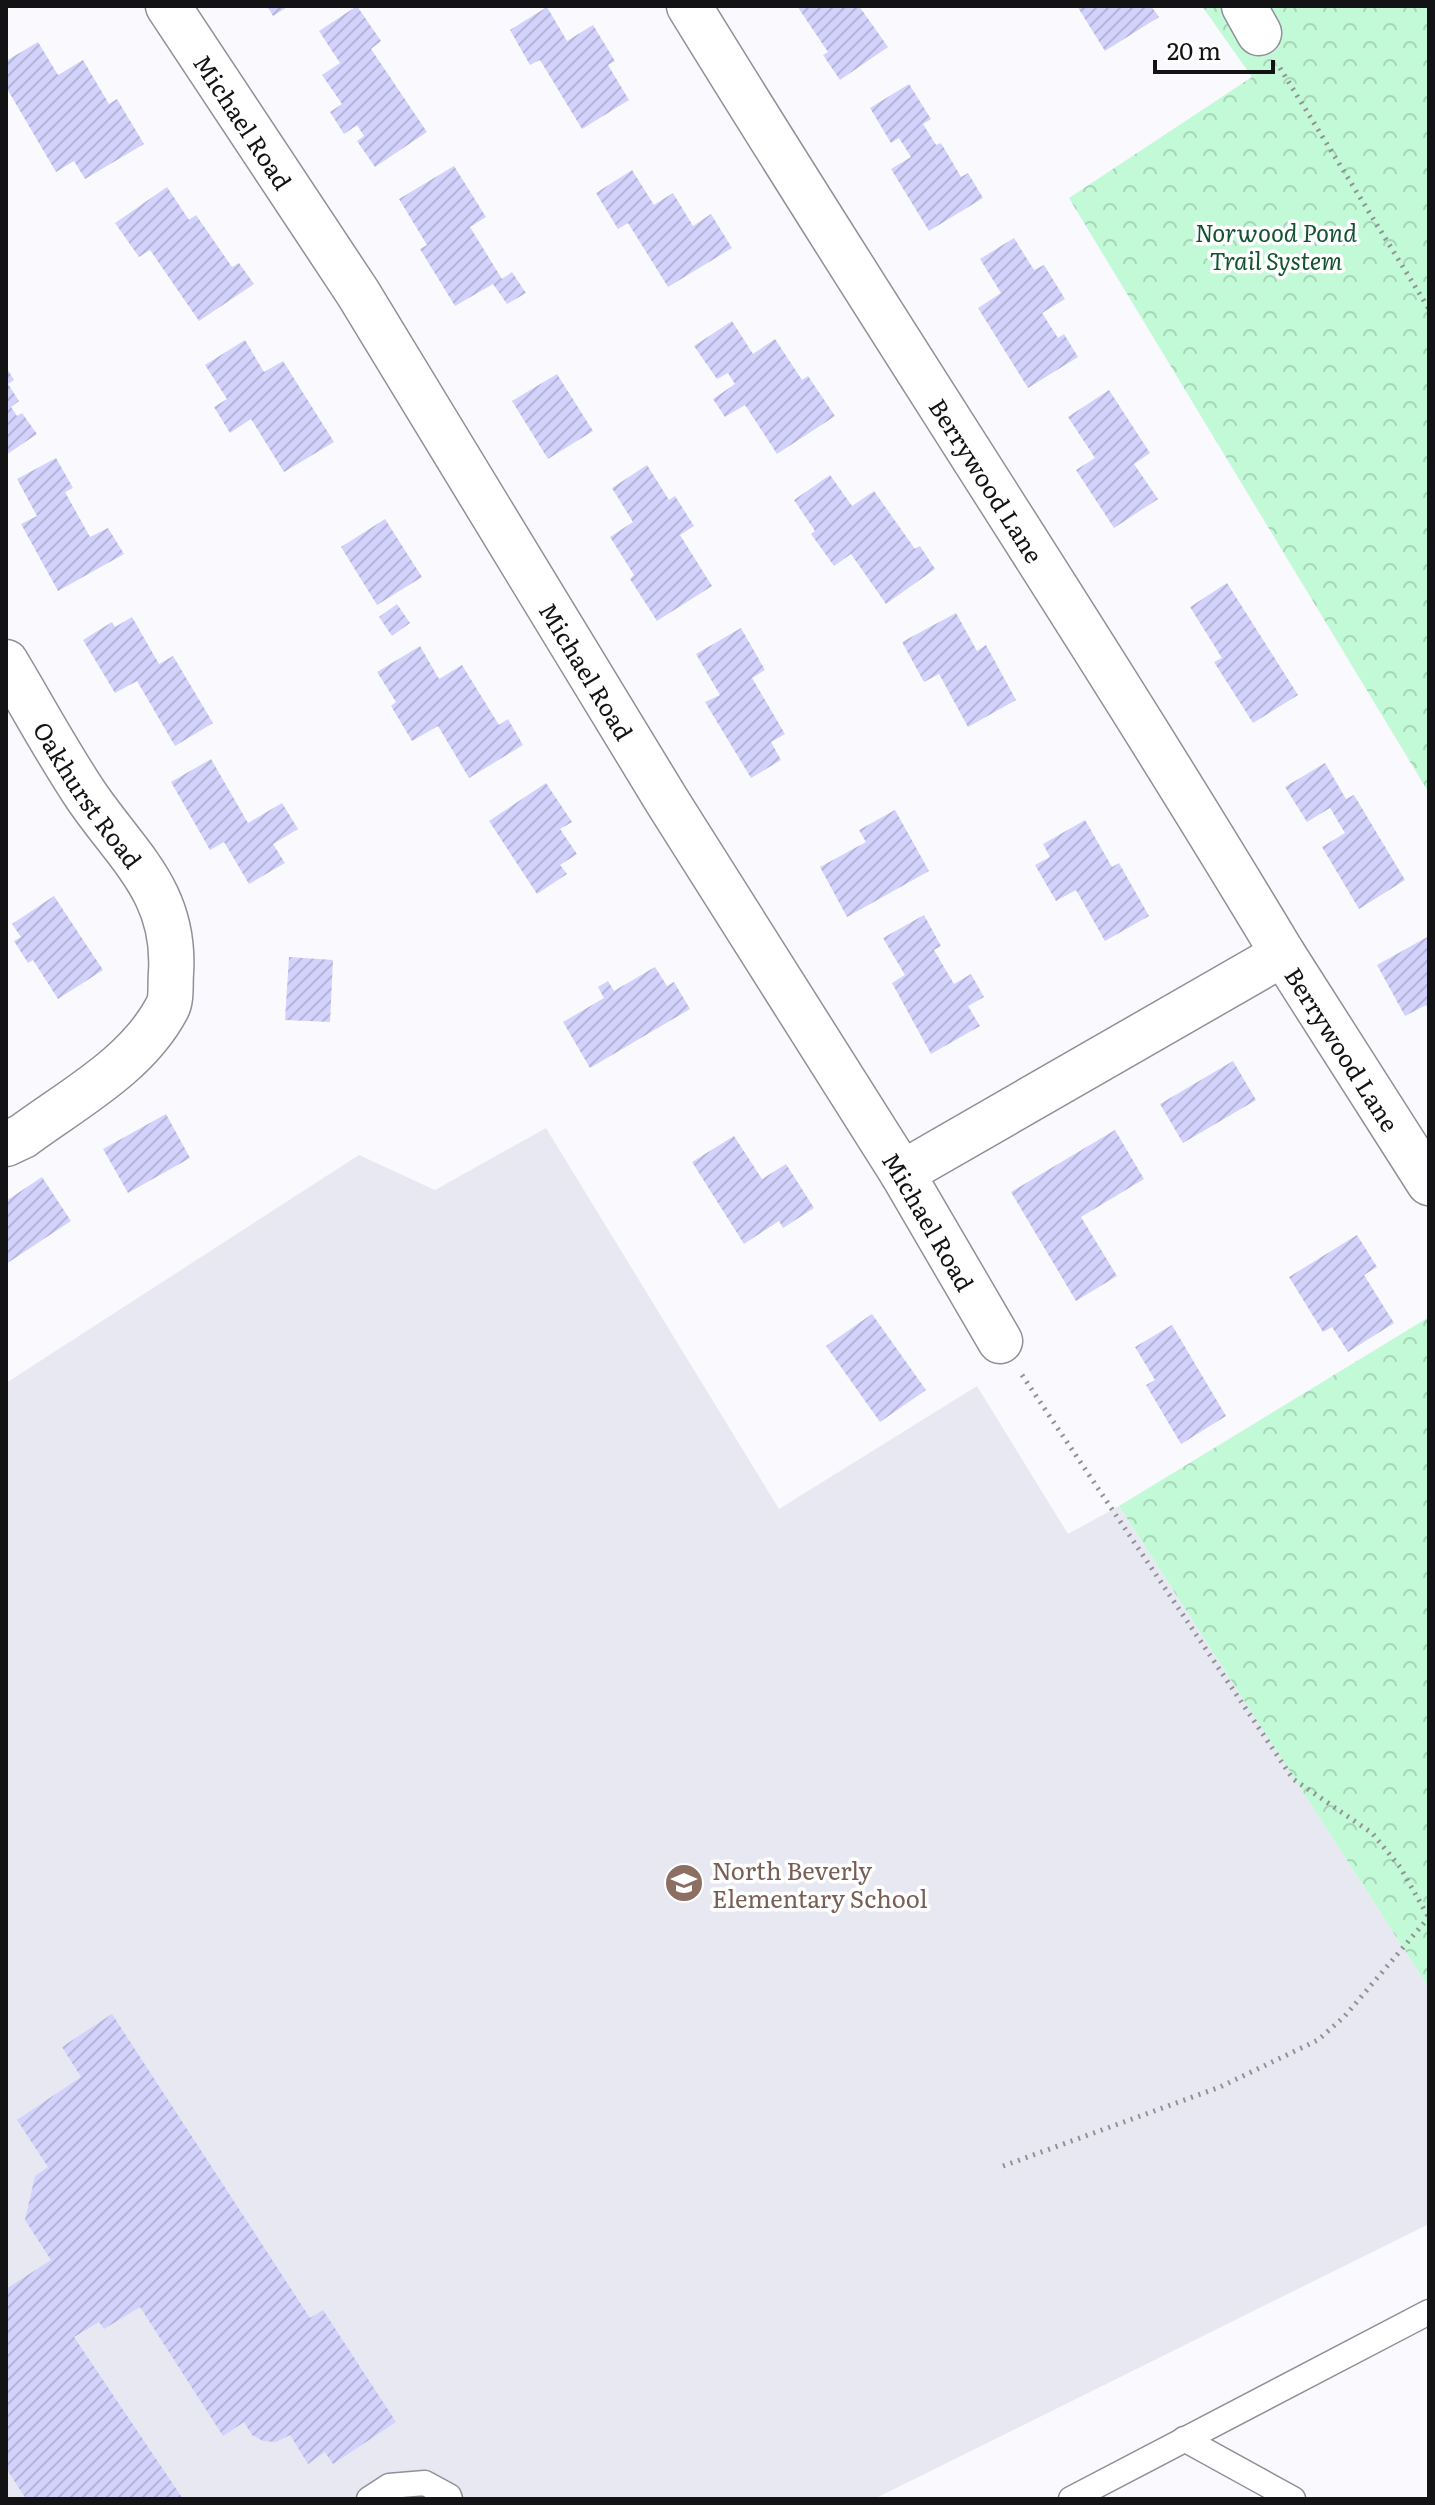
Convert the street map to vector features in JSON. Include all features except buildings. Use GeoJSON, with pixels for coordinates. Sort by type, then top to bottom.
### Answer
{"type":"FeatureCollection","features":[{"type":"Feature","properties":{"kind":"street","name":"Michael Road"},"geometry":{"type":"LineString","coordinates":[[168,6],[358,293],[667,801],[902,1173],[1000,1341]]}},
{"type":"Feature","properties":{"kind":"street","name":"Berrywood Lane"},"geometry":{"type":"LineString","coordinates":[[689,6],[1429,1183]]}},
{"type":"Feature","properties":{"kind":"street","name":"Oakhurst Road"},"geometry":{"type":"LineString","coordinates":[[6,662],[87,797],[153,884],[170,927],[172,964],[169,1005],[154,1028],[124,1062],[23,1136],[6,1144]]}},
{"type":"Feature","properties":{"kind":"street","name":"Berrywood Lane"},"geometry":{"type":"LineString","coordinates":[[902,1173],[1283,954]]}},
{"type":"Feature","properties":{"kind":"lane"},"geometry":{"type":"LineString","coordinates":[[1071,2499],[1429,2312]]}},
{"type":"Feature","properties":{"kind":"lane"},"geometry":{"type":"LineString","coordinates":[[1184,2439],[1293,2499]]}},
{"type":"Feature","properties":{"kind":"lane"},"geometry":{"type":"LineString","coordinates":[[369,2499],[389,2486],[425,2483],[450,2499]]}},
{"type":"Feature","properties":{"kind":"path"},"geometry":{"type":"LineString","coordinates":[[1252,19],[1429,309]]}},
{"type":"Feature","properties":{"kind":"path"},"geometry":{"type":"LineString","coordinates":[[1000,1341],[1293,1779],[1372,1833],[1400,1867],[1429,1917],[1344,2017],[1318,2040],[1220,2087],[1003,2166]]}},
{"type":"Feature","properties":{"kind":"shaded area","name":"North Beverly Elementary School"},"geometry":{"type":"Polygon","coordinates":[[[546,1128],[779,1509],[977,1386],[1068,1534],[1119,1506],[1429,1988],[1429,2224],[874,2499],[6,2499],[6,1383],[359,1155],[435,1190],[546,1128]]]}},
{"type":"Feature","properties":{"kind":"green space","name":"Norwood Pond Trail System"},"geometry":{"type":"Polygon","coordinates":[[[1202,6],[1429,6],[1429,793],[1069,198],[1252,77],[1202,6]]]}},
{"type":"Feature","properties":{"kind":"green space"},"geometry":{"type":"Polygon","coordinates":[[[1429,1317],[1429,1988],[1119,1506],[1429,1317]]]}},
{"type":"Feature","properties":{"kind":"place","name":"North Beverly Elementary School"},"geometry":{"type":"Point","coordinates":[684,1883]}}]}
